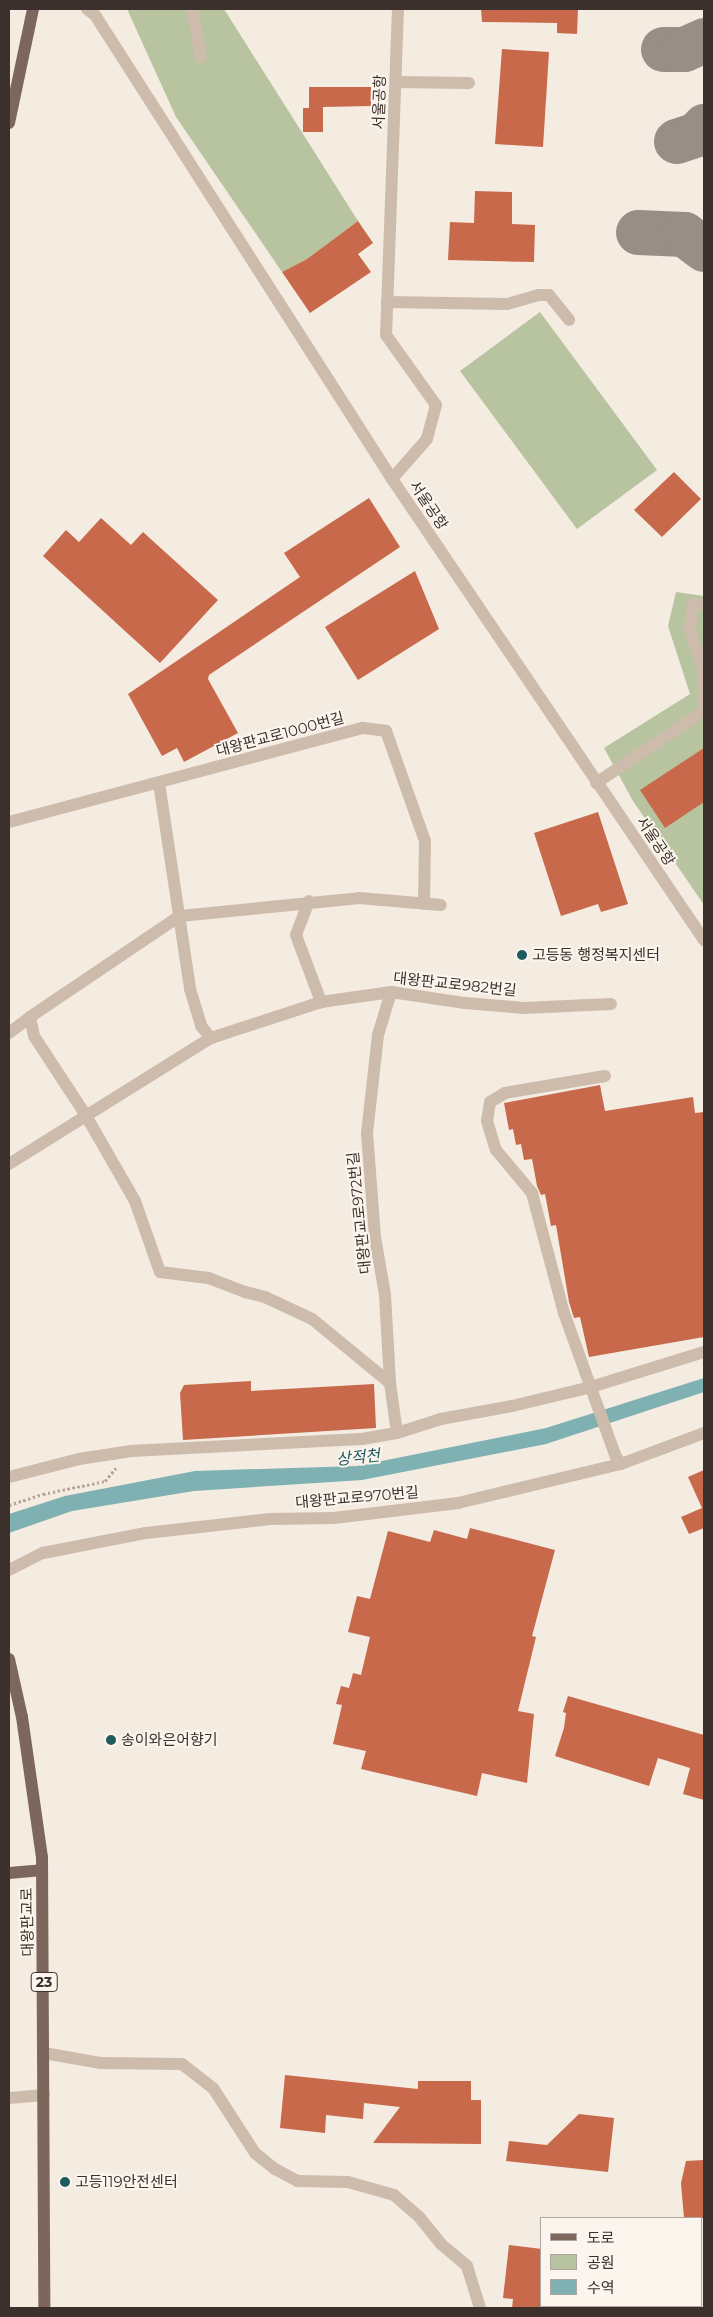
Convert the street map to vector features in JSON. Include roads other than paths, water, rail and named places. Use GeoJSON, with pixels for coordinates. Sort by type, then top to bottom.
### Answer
{"type":"FeatureCollection","features":[{"type":"Feature","properties":{"kind":"main road"},"geometry":{"type":"LineString","coordinates":[[9,123],[33,9]]}},
{"type":"Feature","properties":{"kind":"main road","name":"대왕판교로"},"geometry":{"type":"LineString","coordinates":[[9,1658],[22,1717],[42,1870],[44,2308]]}},
{"type":"Feature","properties":{"kind":"main road"},"geometry":{"type":"LineString","coordinates":[[9,1873],[42,1870]]}},
{"type":"Feature","properties":{"kind":"street"},"geometry":{"type":"LineString","coordinates":[[87,9],[95,15],[392,479]]}},
{"type":"Feature","properties":{"kind":"street"},"geometry":{"type":"LineString","coordinates":[[192,9],[201,57]]}},
{"type":"Feature","properties":{"kind":"street","name":"서울공항"},"geometry":{"type":"LineString","coordinates":[[398,9],[386,335],[436,405],[427,439],[392,479],[704,940]]}},
{"type":"Feature","properties":{"kind":"street"},"geometry":{"type":"LineString","coordinates":[[396,82],[469,83]]}},
{"type":"Feature","properties":{"kind":"street"},"geometry":{"type":"LineString","coordinates":[[387,302],[507,304],[538,295],[549,295],[569,320]]}},
{"type":"Feature","properties":{"kind":"street"},"geometry":{"type":"LineString","coordinates":[[596,783],[704,711],[704,672],[690,630],[693,604],[704,605]]}},
{"type":"Feature","properties":{"kind":"street"},"geometry":{"type":"LineString","coordinates":[[690,630],[704,632]]}},
{"type":"Feature","properties":{"kind":"street","name":"대왕판교로1000번길"},"geometry":{"type":"LineString","coordinates":[[9,822],[363,728],[386,731],[425,841],[424,904]]}},
{"type":"Feature","properties":{"kind":"street"},"geometry":{"type":"LineString","coordinates":[[159,783],[190,989],[201,1026],[211,1038]]}},
{"type":"Feature","properties":{"kind":"street"},"geometry":{"type":"LineString","coordinates":[[9,1033],[180,916],[238,912],[309,901],[359,898],[440,905]]}},
{"type":"Feature","properties":{"kind":"street"},"geometry":{"type":"LineString","coordinates":[[309,901],[296,934],[321,1002]]}},
{"type":"Feature","properties":{"kind":"street","name":"대왕판교로982번길"},"geometry":{"type":"LineString","coordinates":[[10,1160],[211,1038],[321,1002],[391,992],[465,1004],[524,1008],[611,1004]]}},
{"type":"Feature","properties":{"kind":"street","name":"대왕판교로972번길"},"geometry":{"type":"LineString","coordinates":[[391,992],[378,1035],[367,1132],[375,1237],[385,1295],[390,1383],[398,1433]]}},
{"type":"Feature","properties":{"kind":"street"},"geometry":{"type":"LineString","coordinates":[[30,1017],[34,1036],[85,1114],[135,1201],[160,1272],[208,1278],[286,1306],[312,1319],[390,1383]]}},
{"type":"Feature","properties":{"kind":"street"},"geometry":{"type":"LineString","coordinates":[[605,1076],[505,1093],[490,1102],[487,1121],[496,1150],[532,1193],[552,1276],[618,1459]]}},
{"type":"Feature","properties":{"kind":"street"},"geometry":{"type":"LineString","coordinates":[[9,1477],[79,1459],[131,1451],[362,1439],[398,1433],[441,1419],[592,1391],[704,1352]]}},
{"type":"Feature","properties":{"kind":"street","name":"대왕판교로970번길"},"geometry":{"type":"LineString","coordinates":[[9,1570],[43,1553],[80,1544],[225,1524],[334,1518],[458,1503],[704,1433]]}},
{"type":"Feature","properties":{"kind":"street"},"geometry":{"type":"LineString","coordinates":[[44,2053],[101,2063],[182,2064],[213,2088],[255,2154],[276,2169],[298,2181],[348,2182],[394,2195],[420,2218],[441,2244],[467,2266],[480,2308]]}},
{"type":"Feature","properties":{"kind":"street"},"geometry":{"type":"LineString","coordinates":[[9,2098],[44,2095]]}},
{"type":"Feature","properties":{"kind":"water"},"geometry":{"type":"Polygon","coordinates":[[[704,1378],[704,1392],[546,1444],[362,1480],[194,1491],[72,1511],[9,1533],[9,1514],[65,1496],[195,1471],[357,1466],[546,1428],[704,1378]]]}},
{"type":"Feature","properties":{"kind":"place","name":"고등동 행정복지센터"},"geometry":{"type":"Point","coordinates":[522,955]}},
{"type":"Feature","properties":{"kind":"place","name":"송이와은어향기"},"geometry":{"type":"Point","coordinates":[111,1740]}},
{"type":"Feature","properties":{"kind":"place","name":"고등119안전센터"},"geometry":{"type":"Point","coordinates":[65,2182]}},
{"type":"Feature","properties":{"kind":"water label","name":"상적천"},"geometry":{"type":"Point","coordinates":[358,1458]}}]}
